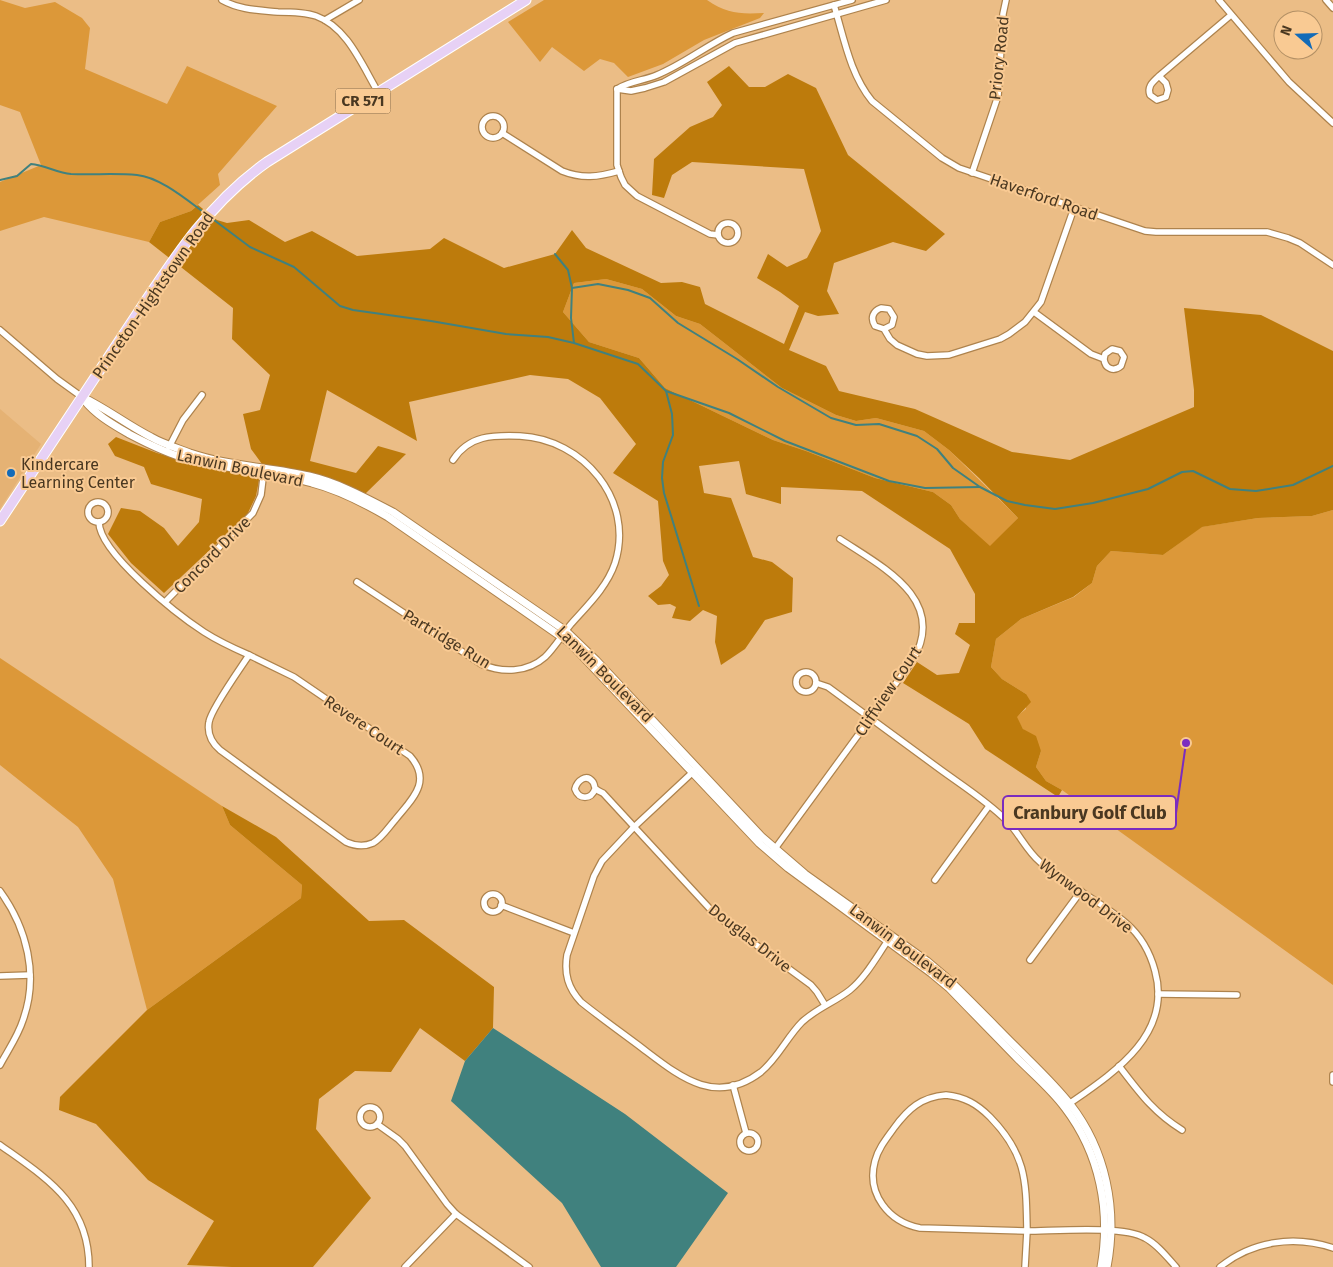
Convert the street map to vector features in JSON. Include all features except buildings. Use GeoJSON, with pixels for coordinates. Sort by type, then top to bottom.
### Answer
{"type":"FeatureCollection","features":[{"type":"Feature","properties":{"kind":"main road","name":"Princeton-Hightstown Road"},"geometry":{"type":"LineString","coordinates":[[0,521],[158,283],[201,222],[231,190],[252,172],[526,0]]}},
{"type":"Feature","properties":{"kind":"street"},"geometry":{"type":"LineString","coordinates":[[222,0],[248,10],[306,14],[325,20],[334,26],[348,41],[378,92]]}},
{"type":"Feature","properties":{"kind":"street"},"geometry":{"type":"LineString","coordinates":[[325,20],[359,0]]}},
{"type":"Feature","properties":{"kind":"street"},"geometry":{"type":"LineString","coordinates":[[618,89],[628,82],[658,75],[718,40],[733,34],[852,0]]}},
{"type":"Feature","properties":{"kind":"street"},"geometry":{"type":"LineString","coordinates":[[618,89],[631,91],[664,82],[734,43],[886,0]]}},
{"type":"Feature","properties":{"kind":"street","name":"Priory Road"},"geometry":{"type":"LineString","coordinates":[[972,172],[998,96],[1003,14],[1006,0]]}},
{"type":"Feature","properties":{"kind":"street"},"geometry":{"type":"LineString","coordinates":[[1219,0],[1283,76],[1333,123]]}},
{"type":"Feature","properties":{"kind":"street"},"geometry":{"type":"LineString","coordinates":[[1326,0],[1333,8]]}},
{"type":"Feature","properties":{"kind":"street","name":"Haverford Road"},"geometry":{"type":"LineString","coordinates":[[834,5],[855,75],[872,101],[942,158],[959,168],[1145,231],[1254,231],[1278,234],[1300,243],[1333,265]]}},
{"type":"Feature","properties":{"kind":"street"},"geometry":{"type":"LineString","coordinates":[[1159,76],[1231,15]]}},
{"type":"Feature","properties":{"kind":"street"},"geometry":{"type":"LineString","coordinates":[[618,89],[617,164],[625,185],[637,196],[710,234],[718,235]]}},
{"type":"Feature","properties":{"kind":"street"},"geometry":{"type":"LineString","coordinates":[[502,133],[571,175],[590,178],[619,171]]}},
{"type":"Feature","properties":{"kind":"street"},"geometry":{"type":"LineString","coordinates":[[884,330],[897,345],[906,350],[917,354],[938,356],[949,355],[1000,339],[1018,329],[1034,312],[1045,293],[1074,208]]}},
{"type":"Feature","properties":{"kind":"street"},"geometry":{"type":"LineString","coordinates":[[1034,312],[1091,354],[1104,360]]}},
{"type":"Feature","properties":{"kind":"street"},"geometry":{"type":"LineString","coordinates":[[0,330],[57,379],[82,397]]}},
{"type":"Feature","properties":{"kind":"street"},"geometry":{"type":"LineString","coordinates":[[168,448],[182,420],[202,395]]}},
{"type":"Feature","properties":{"kind":"street","name":"Lanwin Boulevard"},"geometry":{"type":"LineString","coordinates":[[82,397],[98,404],[168,448],[264,471],[311,476],[341,486],[366,498],[392,512],[564,634],[596,660],[695,770],[762,837],[773,851],[890,938],[926,961],[965,994],[1067,1105],[1086,1129],[1102,1167],[1107,1187],[1109,1230],[1107,1267]]}},
{"type":"Feature","properties":{"kind":"street","name":"Partridge Run"},"geometry":{"type":"LineString","coordinates":[[356,582],[481,664],[509,670],[529,666],[544,657],[603,586],[612,570],[618,553],[620,540],[618,515],[612,498],[603,482],[587,464],[566,449],[540,439],[502,436],[472,441],[460,449],[453,460]]}},
{"type":"Feature","properties":{"kind":"street","name":"Concord Drive"},"geometry":{"type":"LineString","coordinates":[[249,655],[203,632],[165,602],[250,517],[258,504],[264,471]]}},
{"type":"Feature","properties":{"kind":"street"},"geometry":{"type":"LineString","coordinates":[[99,522],[102,536],[120,560],[143,584],[165,602]]}},
{"type":"Feature","properties":{"kind":"street","name":"Cliffview Court"},"geometry":{"type":"LineString","coordinates":[[773,851],[918,651],[923,634],[922,616],[916,600],[905,586],[840,539]]}},
{"type":"Feature","properties":{"kind":"street","name":"Revere Court"},"geometry":{"type":"LineString","coordinates":[[249,655],[294,677],[415,761],[420,775],[418,790],[378,840],[366,845],[353,845],[346,842],[220,750],[213,742],[208,729],[211,715],[249,655]]}},
{"type":"Feature","properties":{"kind":"street","name":"Wynwood Drive"},"geometry":{"type":"LineString","coordinates":[[816,683],[828,687],[989,806],[1007,821],[1032,855],[1042,864],[1124,922],[1141,940],[1153,963],[1156,976],[1158,994],[1155,1016],[1144,1039],[1129,1058],[1067,1105]]}},
{"type":"Feature","properties":{"kind":"street"},"geometry":{"type":"LineString","coordinates":[[695,770],[634,827],[609,853],[597,870],[567,955],[566,974],[571,990],[581,1002],[679,1076],[690,1082],[706,1086],[723,1087],[733,1085],[762,1071],[799,1026],[858,982],[890,938]]}},
{"type":"Feature","properties":{"kind":"street","name":"Douglas Drive"},"geometry":{"type":"LineString","coordinates":[[595,789],[603,793],[711,910],[811,985],[818,992],[825,1005]]}},
{"type":"Feature","properties":{"kind":"street"},"geometry":{"type":"LineString","coordinates":[[935,880],[989,806]]}},
{"type":"Feature","properties":{"kind":"street"},"geometry":{"type":"LineString","coordinates":[[0,891],[11,909],[25,941],[30,975],[28,1004],[24,1018],[0,1065]]}},
{"type":"Feature","properties":{"kind":"street"},"geometry":{"type":"LineString","coordinates":[[1030,960],[1081,891]]}},
{"type":"Feature","properties":{"kind":"street"},"geometry":{"type":"LineString","coordinates":[[501,905],[574,933]]}},
{"type":"Feature","properties":{"kind":"street"},"geometry":{"type":"LineString","coordinates":[[0,976],[30,975]]}},
{"type":"Feature","properties":{"kind":"street"},"geometry":{"type":"LineString","coordinates":[[1158,994],[1237,995]]}},
{"type":"Feature","properties":{"kind":"street"},"geometry":{"type":"LineString","coordinates":[[1119,1066],[1150,1106],[1167,1121],[1182,1130]]}},
{"type":"Feature","properties":{"kind":"street"},"geometry":{"type":"LineString","coordinates":[[1333,1075],[1333,1082]]}},
{"type":"Feature","properties":{"kind":"street"},"geometry":{"type":"LineString","coordinates":[[733,1085],[746,1133]]}},
{"type":"Feature","properties":{"kind":"street"},"geometry":{"type":"LineString","coordinates":[[1025,1267],[1027,1231],[1026,1187],[1018,1155],[1003,1131],[980,1108],[964,1098],[937,1096],[920,1102],[906,1113],[882,1145],[874,1161],[874,1185],[880,1201],[887,1211],[902,1222],[920,1228],[1027,1231],[1109,1230],[1128,1232],[1144,1237],[1152,1242],[1176,1267]]}},
{"type":"Feature","properties":{"kind":"street"},"geometry":{"type":"LineString","coordinates":[[377,1124],[405,1146],[456,1214],[529,1267]]}},
{"type":"Feature","properties":{"kind":"street"},"geometry":{"type":"LineString","coordinates":[[0,1145],[48,1180],[66,1199],[80,1223],[84,1235],[89,1267]]}},
{"type":"Feature","properties":{"kind":"street"},"geometry":{"type":"LineString","coordinates":[[404,1267],[456,1214]]}},
{"type":"Feature","properties":{"kind":"street","name":"Lanwin Boulevard"},"geometry":{"type":"LineString","coordinates":[[1101,1267],[1109,1230]]}},
{"type":"Feature","properties":{"kind":"street"},"geometry":{"type":"LineString","coordinates":[[1220,1267],[1244,1252],[1271,1243],[1311,1242],[1333,1248]]}},
{"type":"Feature","properties":{"kind":"shaded area"},"geometry":{"type":"Polygon","coordinates":[[[0,0],[25,8],[55,2],[82,18],[90,28],[85,69],[167,104],[187,66],[277,106],[218,174],[220,185],[191,211],[160,222],[149,242],[44,217],[0,231],[0,182],[41,165],[20,112],[0,105],[0,0]]]}},
{"type":"Feature","properties":{"kind":"shaded area"},"geometry":{"type":"Polygon","coordinates":[[[544,0],[707,0],[727,11],[764,13],[760,18],[704,40],[663,64],[628,77],[614,63],[600,59],[584,71],[552,47],[540,62],[508,22],[544,0]]]}},
{"type":"Feature","properties":{"kind":"shaded area"},"geometry":{"type":"Polygon","coordinates":[[[729,66],[749,87],[765,87],[788,74],[816,88],[848,155],[945,234],[926,251],[893,242],[834,263],[827,291],[839,314],[818,316],[805,312],[789,350],[826,366],[839,391],[915,409],[1012,452],[1070,460],[1194,407],[1194,390],[1184,308],[1261,315],[1333,351],[1333,510],[1312,516],[1258,518],[1202,527],[1163,555],[1111,551],[1097,566],[1092,583],[1073,597],[1021,619],[996,639],[991,667],[1002,679],[1026,694],[1031,702],[1017,717],[1023,729],[1036,736],[1041,751],[1036,767],[1046,781],[1062,790],[1058,797],[985,749],[969,724],[903,683],[917,662],[937,675],[959,673],[970,645],[955,634],[959,623],[975,623],[975,594],[950,549],[862,491],[781,487],[781,504],[746,494],[739,461],[699,466],[704,493],[731,498],[753,557],[772,562],[793,578],[792,612],[765,620],[745,649],[721,665],[715,642],[717,616],[703,610],[690,621],[672,618],[676,607],[670,604],[658,605],[648,596],[661,586],[669,575],[663,561],[658,501],[613,473],[636,444],[600,398],[568,379],[530,375],[409,402],[417,441],[327,390],[310,461],[356,473],[378,446],[406,454],[365,494],[315,474],[262,464],[251,449],[243,414],[260,410],[270,375],[232,339],[233,308],[149,242],[160,222],[191,211],[198,205],[217,220],[227,223],[249,220],[285,242],[312,231],[357,256],[430,249],[444,238],[504,268],[555,254],[572,230],[586,248],[661,283],[682,282],[700,287],[705,304],[784,344],[799,306],[757,278],[768,254],[787,267],[807,258],[821,231],[804,169],[692,162],[672,175],[664,198],[652,195],[654,159],[690,127],[713,117],[722,105],[707,82],[729,66]],[[606,279],[574,283],[563,312],[589,342],[639,358],[665,388],[773,440],[875,478],[933,492],[951,505],[960,519],[990,546],[1018,518],[949,450],[924,431],[876,418],[856,421],[836,415],[782,388],[700,324],[676,316],[642,289],[606,279]]]}},
{"type":"Feature","properties":{"kind":"shaded area"},"geometry":{"type":"Polygon","coordinates":[[[606,279],[642,289],[676,316],[700,324],[782,388],[836,415],[856,421],[876,418],[924,431],[949,450],[1018,518],[990,547],[960,519],[951,505],[933,492],[875,478],[773,440],[665,388],[639,358],[589,342],[563,312],[574,283],[606,279]]]}},
{"type":"Feature","properties":{"kind":"shaded area","name":"Kindercare Learning Center"},"geometry":{"type":"Polygon","coordinates":[[[0,409],[41,444],[0,509],[0,409]]]}},
{"type":"Feature","properties":{"kind":"shaded area"},"geometry":{"type":"Polygon","coordinates":[[[116,437],[157,453],[205,467],[260,475],[256,496],[247,515],[164,593],[131,563],[108,534],[121,508],[140,511],[164,528],[178,546],[199,522],[202,499],[151,484],[144,467],[115,456],[108,444],[116,437]]]}},
{"type":"Feature","properties":{"kind":"shaded area"},"geometry":{"type":"Polygon","coordinates":[[[1333,510],[1333,985],[1062,790],[1046,781],[1036,767],[1041,751],[1016,717],[1026,709],[1026,694],[1002,679],[991,667],[996,639],[1021,619],[1074,597],[1092,583],[1097,566],[1111,551],[1163,555],[1201,527],[1258,518],[1312,516],[1333,510]]]}},
{"type":"Feature","properties":{"kind":"shaded area"},"geometry":{"type":"Polygon","coordinates":[[[0,658],[222,806],[230,825],[302,885],[301,898],[147,1010],[113,879],[78,827],[0,765],[0,658]]]}},
{"type":"Feature","properties":{"kind":"shaded area"},"geometry":{"type":"Polygon","coordinates":[[[222,806],[276,837],[369,921],[404,920],[494,987],[493,1028],[465,1061],[420,1028],[391,1072],[355,1071],[319,1099],[316,1129],[371,1198],[313,1267],[187,1265],[214,1221],[148,1180],[96,1124],[59,1110],[60,1097],[147,1010],[301,898],[302,885],[230,825],[222,806]]]}},
{"type":"Feature","properties":{"kind":"water"},"geometry":{"type":"Polygon","coordinates":[[[493,1028],[625,1114],[728,1193],[676,1267],[601,1267],[562,1203],[451,1101],[465,1061],[493,1028]]]}},
{"type":"Feature","properties":{"kind":"waterway"},"geometry":{"type":"LineString","coordinates":[[0,180],[17,176],[31,164],[71,174],[137,175],[155,180],[164,185],[206,214]]}},
{"type":"Feature","properties":{"kind":"waterway"},"geometry":{"type":"LineString","coordinates":[[210,217],[250,247],[294,267],[340,306],[353,310],[506,334],[548,337],[574,343],[638,364],[666,391],[729,413],[785,441],[889,481],[925,488],[980,487]]}},
{"type":"Feature","properties":{"kind":"waterway"},"geometry":{"type":"LineString","coordinates":[[555,254],[568,270],[572,288],[571,318],[574,343]]}},
{"type":"Feature","properties":{"kind":"waterway"},"geometry":{"type":"LineString","coordinates":[[572,288],[598,284],[628,290],[650,298],[678,323],[778,387],[831,418],[856,425],[879,424],[917,436],[937,449],[953,468],[980,487],[1007,501],[1055,509],[1093,503],[1148,489],[1182,472],[1193,471],[1230,489],[1256,491],[1293,485],[1333,466]]}},
{"type":"Feature","properties":{"kind":"waterway"},"geometry":{"type":"LineString","coordinates":[[666,391],[672,414],[673,435],[663,462],[662,478],[664,493],[699,606]]}},
{"type":"Feature","properties":{"kind":"place","name":"Kindercare Learning Center"},"geometry":{"type":"Point","coordinates":[11,473]}},
{"type":"Feature","properties":{"kind":"place","name":"Cranbury Golf Club"},"geometry":{"type":"Point","coordinates":[1186,743]}}]}
